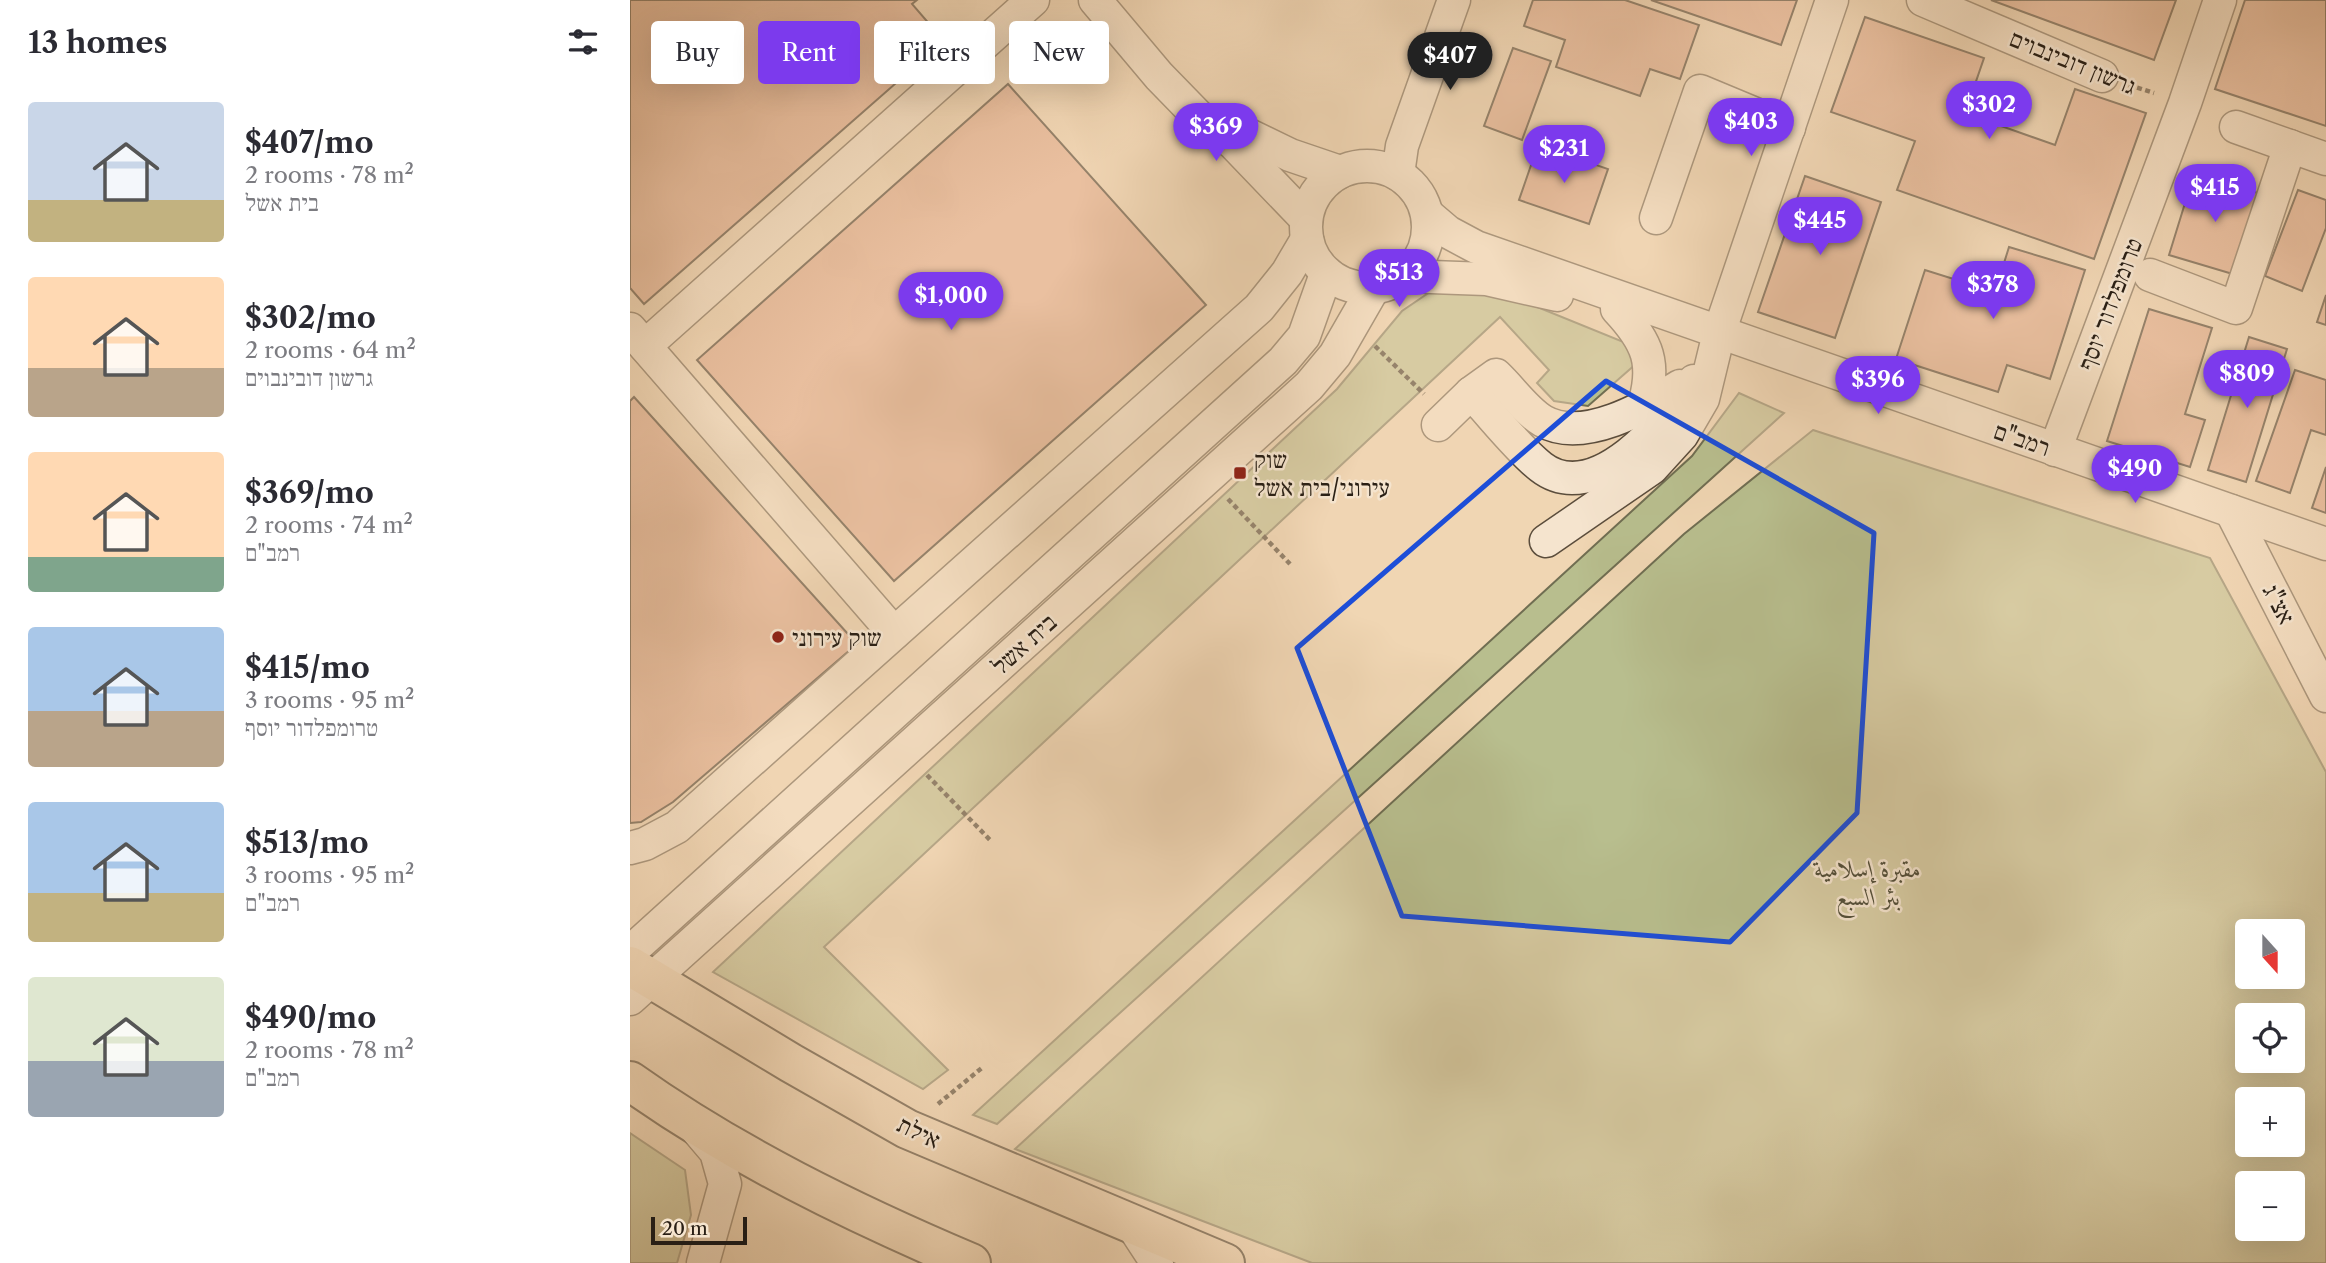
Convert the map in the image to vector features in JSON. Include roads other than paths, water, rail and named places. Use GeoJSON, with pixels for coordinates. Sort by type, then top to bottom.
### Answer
{"type":"FeatureCollection","features":[{"type":"Feature","properties":{"kind":"highway","name":"אילת"},"geometry":{"type":"LineString","coordinates":[[636,975],[907,1129],[1225,1263]]}},
{"type":"Feature","properties":{"kind":"highway"},"geometry":{"type":"LineString","coordinates":[[630,1081],[692,1124],[909,1237],[971,1263]]}},
{"type":"Feature","properties":{"kind":"street"},"geometry":{"type":"LineString","coordinates":[[894,633],[637,338],[1033,0]]}},
{"type":"Feature","properties":{"kind":"street"},"geometry":{"type":"LineString","coordinates":[[630,848],[645,844],[677,827],[1259,307],[1287,273],[1306,229],[1312,200],[1324,184],[1340,172],[1360,166],[1380,167],[1398,174],[1412,185],[1428,215],[1425,249],[1404,276],[1390,285],[1373,289],[1356,288],[1326,274],[1313,258],[1306,229],[1233,143],[1197,115],[1159,76],[1095,0]]}},
{"type":"Feature","properties":{"kind":"street"},"geometry":{"type":"LineString","coordinates":[[1398,174],[1402,146],[1454,0]]}},
{"type":"Feature","properties":{"kind":"street"},"geometry":{"type":"LineString","coordinates":[[1546,541],[1652,468],[1682,435],[1703,399],[1718,333],[1832,0]]}},
{"type":"Feature","properties":{"kind":"street","name":"טרומפלדור יוסף"},"geometry":{"type":"LineString","coordinates":[[2055,450],[2185,103],[2220,0]]}},
{"type":"Feature","properties":{"kind":"street","name":"גרשון דובינבוים"},"geometry":{"type":"LineString","coordinates":[[1940,3],[2102,76]]}},
{"type":"Feature","properties":{"kind":"street"},"geometry":{"type":"LineString","coordinates":[[1159,76],[1221,121],[1290,156],[1340,172]]}},
{"type":"Feature","properties":{"kind":"street"},"geometry":{"type":"LineString","coordinates":[[1656,218],[1700,91],[1789,128]]}},
{"type":"Feature","properties":{"kind":"street"},"geometry":{"type":"LineString","coordinates":[[2236,127],[2326,159]]}},
{"type":"Feature","properties":{"kind":"street"},"geometry":{"type":"LineString","coordinates":[[2150,275],[2236,308],[2290,146]]}},
{"type":"Feature","properties":{"kind":"street","name":"רמב\"ם"},"geometry":{"type":"LineString","coordinates":[[1428,215],[1448,232],[1476,247],[2326,544]]}},
{"type":"Feature","properties":{"kind":"street","name":"בית אשל"},"geometry":{"type":"LineString","coordinates":[[636,975],[1283,361],[1304,336],[1326,274]]}},
{"type":"Feature","properties":{"kind":"street","name":"רמב\"ם"},"geometry":{"type":"LineString","coordinates":[[1404,276],[1486,279],[1718,333]]}},
{"type":"Feature","properties":{"kind":"street","name":"בית אשל"},"geometry":{"type":"LineString","coordinates":[[636,975],[905,752],[1310,386],[1335,355],[1373,289]]}},
{"type":"Feature","properties":{"kind":"street"},"geometry":{"type":"LineString","coordinates":[[1617,309],[1643,342],[1650,360],[1650,383],[1643,408]]}},
{"type":"Feature","properties":{"kind":"street"},"geometry":{"type":"LineString","coordinates":[[1471,393],[1542,469],[1564,476],[1592,476],[1629,456],[1679,403],[1697,377],[1718,333]]}},
{"type":"Feature","properties":{"kind":"street"},"geometry":{"type":"LineString","coordinates":[[1442,421],[1471,393],[1496,375],[1543,421],[1568,430],[1588,428],[1643,408],[1697,377]]}},
{"type":"Feature","properties":{"kind":"street","name":"אצ\"ג"},"geometry":{"type":"LineString","coordinates":[[2231,511],[2326,696]]}},
{"type":"Feature","properties":{"kind":"street"},"geometry":{"type":"LineString","coordinates":[[692,1124],[716,1152],[724,1184],[703,1263]]}},
{"type":"Feature","properties":{"kind":"street"},"geometry":{"type":"LineString","coordinates":[[1132,1226],[1157,1263]]}},
{"type":"Feature","properties":{"kind":"place","name":"שוק עירוני/בית אשל"},"geometry":{"type":"Point","coordinates":[1240,473]}},
{"type":"Feature","properties":{"kind":"place","name":"שוק עירוני"},"geometry":{"type":"Point","coordinates":[778,637]}},
{"type":"Feature","properties":{"kind":"park label","name":"مقبرة إسلامية بئر السبع"},"geometry":{"type":"Point","coordinates":[1868,882]}}]}
